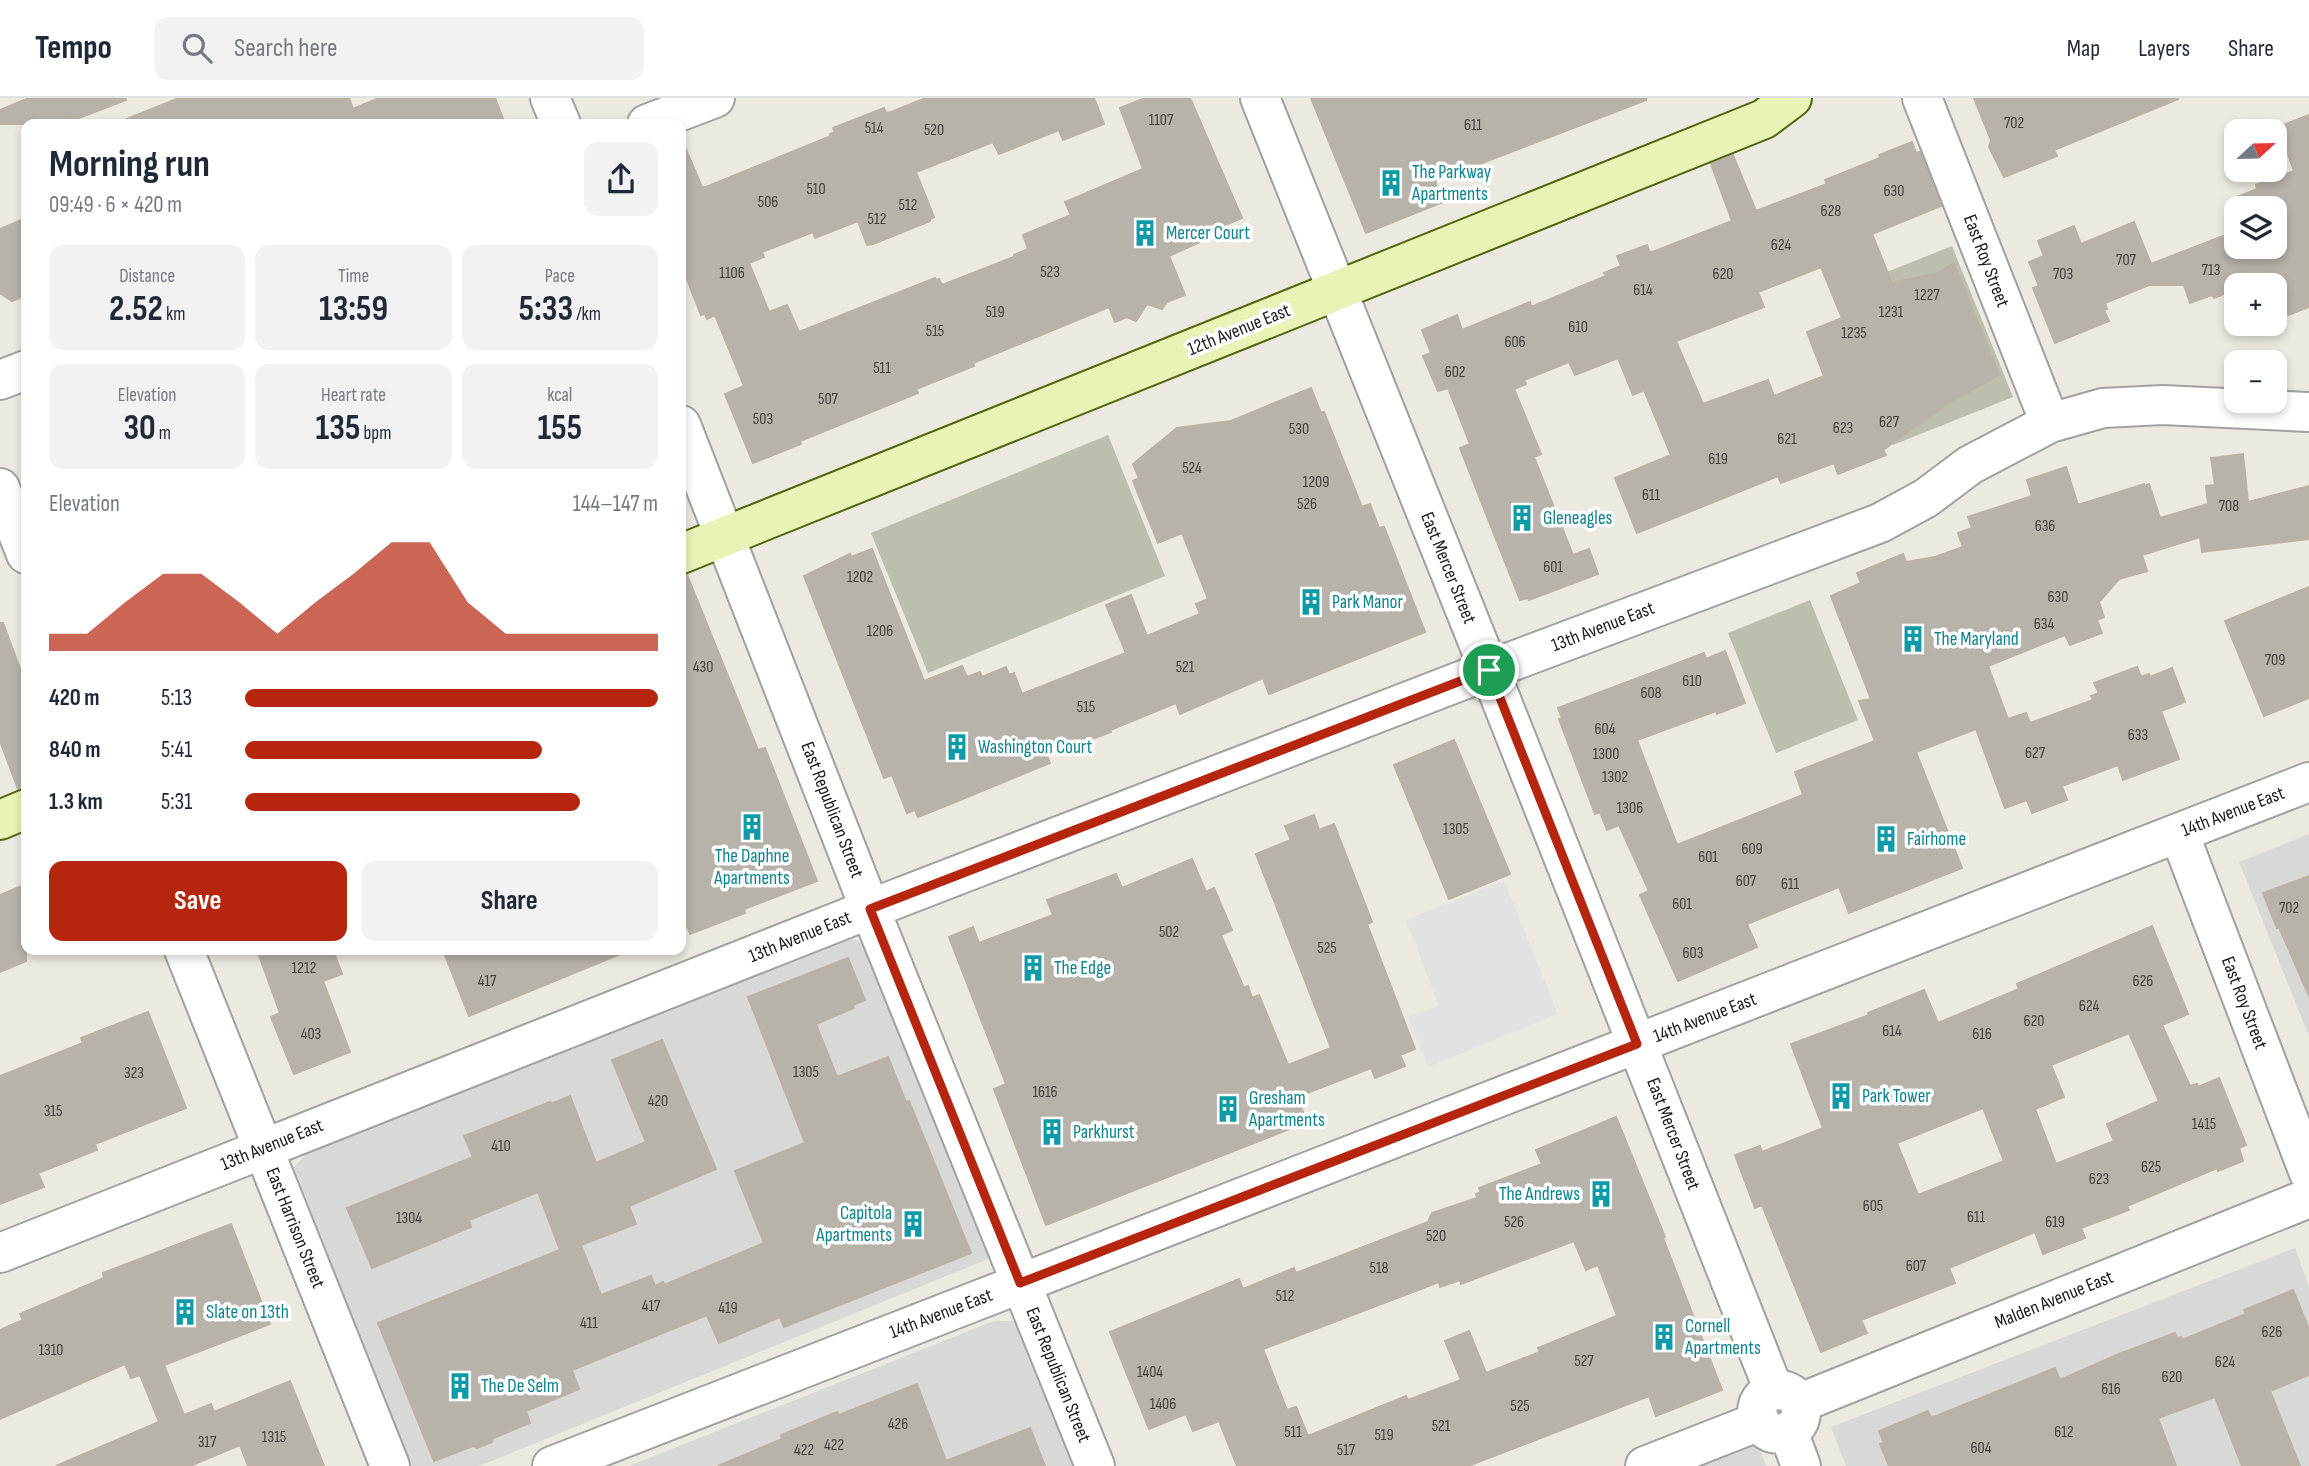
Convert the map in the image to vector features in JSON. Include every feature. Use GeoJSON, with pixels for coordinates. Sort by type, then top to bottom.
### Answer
{"type":"FeatureCollection","features":[{"type":"Feature","properties":{"kind":"street"},"geometry":{"type":"LineString","coordinates":[[550,98],[559,119]]}},
{"type":"Feature","properties":{"kind":"street"},"geometry":{"type":"LineString","coordinates":[[660,119],[715,98]]}},
{"type":"Feature","properties":{"kind":"street","name":"East Mercer Street"},"geometry":{"type":"LineString","coordinates":[[1260,98],[1489,670],[1784,1422]]}},
{"type":"Feature","properties":{"kind":"street","name":"12th Avenue East"},"geometry":{"type":"LineString","coordinates":[[686,552],[1764,119],[1792,98]]}},
{"type":"Feature","properties":{"kind":"street","name":"East Roy Street"},"geometry":{"type":"LineString","coordinates":[[1922,98],[2050,423]]}},
{"type":"Feature","properties":{"kind":"street"},"geometry":{"type":"LineString","coordinates":[[0,380],[21,372]]}},
{"type":"Feature","properties":{"kind":"street","name":"13th Avenue East"},"geometry":{"type":"LineString","coordinates":[[0,1253],[870,909],[1489,670],[1880,523],[1926,498],[1970,465],[2050,423],[2103,408],[2163,405],[2309,412]]}},
{"type":"Feature","properties":{"kind":"street","name":"East Republican Street"},"geometry":{"type":"LineString","coordinates":[[686,437],[870,909],[1095,1466]]}},
{"type":"Feature","properties":{"kind":"street"},"geometry":{"type":"LineString","coordinates":[[0,488],[21,541]]}},
{"type":"Feature","properties":{"kind":"street","name":"14th Avenue East"},"geometry":{"type":"LineString","coordinates":[[552,1466],[2309,782]]}},
{"type":"Feature","properties":{"kind":"street"},"geometry":{"type":"LineString","coordinates":[[0,820],[21,811]]}},
{"type":"Feature","properties":{"kind":"street","name":"East Roy Street"},"geometry":{"type":"LineString","coordinates":[[2179,833],[2309,1173]]}},
{"type":"Feature","properties":{"kind":"street","name":"East Harrison Street"},"geometry":{"type":"LineString","coordinates":[[186,955],[390,1466]]}},
{"type":"Feature","properties":{"kind":"street","name":"Malden Avenue East"},"geometry":{"type":"LineString","coordinates":[[1645,1466],[1784,1422],[2309,1198]]}},
{"type":"Feature","properties":{"kind":"shaded area"},"geometry":{"type":"Polygon","coordinates":[[[1952,246],[2013,397],[1893,445],[1832,294],[1952,246]]]}},
{"type":"Feature","properties":{"kind":"shaded area"},"geometry":{"type":"Polygon","coordinates":[[[1108,435],[1165,576],[928,673],[871,533],[1108,435]]]}},
{"type":"Feature","properties":{"kind":"shaded area"},"geometry":{"type":"Polygon","coordinates":[[[1810,600],[1858,720],[1776,753],[1728,633],[1810,600]]]}},
{"type":"Feature","properties":{"kind":"shaded area"},"geometry":{"type":"Polygon","coordinates":[[[2309,834],[2309,1036],[2239,862],[2309,834]]]}},
{"type":"Feature","properties":{"kind":"shaded area"},"geometry":{"type":"Polygon","coordinates":[[[1504,881],[1558,1014],[1428,1067],[1408,1017],[1439,1006],[1406,920],[1504,881]]]}},
{"type":"Feature","properties":{"kind":"shaded area"},"geometry":{"type":"Polygon","coordinates":[[[841,936],[867,943],[993,1257],[479,1466],[410,1466],[294,1167],[308,1152],[841,936]]]}},
{"type":"Feature","properties":{"kind":"shaded area"},"geometry":{"type":"Polygon","coordinates":[[[2295,1248],[2309,1286],[2309,1466],[1846,1466],[1831,1427],[2295,1248]]]}},
{"type":"Feature","properties":{"kind":"shaded area"},"geometry":{"type":"Polygon","coordinates":[[[994,1321],[1015,1321],[1026,1338],[1076,1466],[629,1466],[994,1321]]]}},
{"type":"Feature","properties":{"kind":"shaded area"},"geometry":{"type":"Polygon","coordinates":[[[1756,1441],[1766,1466],[1692,1466],[1756,1441]]]}},
{"type":"Feature","properties":{"kind":"building"},"geometry":{"type":"Polygon","coordinates":[[[29,98],[126,100],[76,119],[21,119],[21,124],[0,124],[0,110],[29,98]]]}},
{"type":"Feature","properties":{"kind":"building"},"geometry":{"type":"Polygon","coordinates":[[[179,98],[349,98],[353,109],[379,98],[495,98],[503,119],[127,119],[179,98]]]}},
{"type":"Feature","properties":{"kind":"building"},"geometry":{"type":"Polygon","coordinates":[[[926,98],[1094,98],[1104,124],[1063,140],[1059,130],[999,154],[993,142],[916,172],[934,217],[873,244],[867,245],[858,221],[815,238],[813,232],[762,252],[764,257],[749,263],[769,312],[787,305],[799,332],[935,278],[939,279],[942,285],[1028,249],[1023,235],[1071,215],[1065,202],[1143,169],[1120,108],[1145,98],[1190,98],[1242,218],[1206,233],[1200,242],[1169,256],[1185,295],[1167,302],[1162,309],[1147,304],[1136,321],[1127,317],[1115,322],[1109,307],[973,363],[974,366],[916,389],[918,393],[753,463],[725,394],[744,386],[715,315],[707,319],[705,314],[701,315],[686,277],[686,150],[702,187],[706,187],[831,136],[830,134],[835,132],[833,128],[884,108],[886,113],[926,98]]]}},
{"type":"Feature","properties":{"kind":"building"},"geometry":{"type":"Polygon","coordinates":[[[1311,98],[1646,100],[1435,181],[1443,202],[1366,233],[1311,98]]]}},
{"type":"Feature","properties":{"kind":"building"},"geometry":{"type":"Polygon","coordinates":[[[1974,98],[2178,99],[2054,150],[2057,156],[2004,177],[1989,147],[1991,140],[1974,98]]]}},
{"type":"Feature","properties":{"kind":"building"},"geometry":{"type":"Polygon","coordinates":[[[2309,115],[2309,307],[2287,316],[2287,273],[2224,273],[2224,294],[2190,303],[2184,285],[2149,285],[2105,303],[2107,309],[2104,310],[2109,321],[2055,343],[2033,288],[2039,286],[2029,262],[2044,256],[2038,241],[2074,226],[2081,244],[2134,222],[2151,264],[2224,236],[2224,259],[2287,259],[2287,196],[2240,196],[2257,189],[2256,185],[2264,182],[2287,182],[2287,174],[2294,171],[2287,152],[2287,124],[2309,115]]]}},
{"type":"Feature","properties":{"kind":"building"},"geometry":{"type":"Polygon","coordinates":[[[1912,142],[1916,153],[1920,152],[1941,206],[1872,234],[1892,283],[1937,273],[1954,263],[1999,375],[1947,404],[1883,450],[1886,455],[1838,474],[1834,463],[1781,483],[1778,476],[1637,533],[1615,478],[1671,455],[1644,390],[1633,395],[1618,358],[1575,375],[1569,362],[1524,380],[1526,384],[1514,389],[1541,454],[1534,457],[1573,555],[1589,549],[1598,574],[1529,600],[1520,600],[1460,448],[1470,444],[1448,388],[1438,391],[1423,356],[1431,353],[1422,330],[1457,315],[1462,330],[1530,302],[1531,307],[1606,276],[1604,273],[1621,266],[1617,256],[1647,245],[1650,253],[1732,221],[1711,164],[1733,155],[1756,211],[1827,184],[1825,180],[1880,158],[1879,155],[1912,142]],[[1821,267],[1758,292],[1764,307],[1676,341],[1703,404],[1768,380],[1774,396],[1824,376],[1807,332],[1842,318],[1821,267]]]}},
{"type":"Feature","properties":{"kind":"building"},"geometry":{"type":"Polygon","coordinates":[[[21,220],[21,297],[12,301],[0,293],[0,229],[21,220]]]}},
{"type":"Feature","properties":{"kind":"building"},"geometry":{"type":"Polygon","coordinates":[[[1311,388],[1321,413],[1324,412],[1362,507],[1370,504],[1379,528],[1384,527],[1425,632],[1269,694],[1263,678],[1180,714],[1176,703],[1110,730],[1111,732],[1047,756],[1050,763],[943,807],[918,817],[915,810],[907,813],[892,775],[884,778],[804,576],[850,554],[851,557],[872,549],[924,681],[962,666],[967,677],[980,672],[982,677],[1006,667],[1009,675],[1014,673],[1022,694],[1126,653],[1106,605],[1131,595],[1147,636],[1200,614],[1196,604],[1208,599],[1182,533],[1158,543],[1133,481],[1139,478],[1133,464],[1177,428],[1231,421],[1311,388]]]}},
{"type":"Feature","properties":{"kind":"building"},"geometry":{"type":"Polygon","coordinates":[[[2243,454],[2248,502],[2309,486],[2309,539],[2202,552],[2200,537],[2142,555],[2147,571],[2119,579],[2099,602],[2104,617],[2097,620],[2102,633],[2070,645],[2065,635],[1988,666],[2008,719],[2026,713],[2030,723],[2093,700],[2091,696],[2099,693],[2094,683],[2137,667],[2141,677],[2149,674],[2150,677],[2172,668],[2185,702],[2161,711],[2179,759],[2123,780],[2118,765],[2062,786],[2067,800],[2032,813],[2027,800],[2005,808],[1976,729],[1916,752],[1962,868],[1849,913],[1839,887],[1747,924],[1757,947],[1678,981],[1640,895],[1649,891],[1619,825],[1607,830],[1600,812],[1595,814],[1559,719],[1562,718],[1558,708],[1704,653],[1706,659],[1725,651],[1745,703],[1637,740],[1677,845],[1803,795],[1795,772],[1875,741],[1859,701],[1871,699],[1831,596],[1861,583],[1857,573],[1903,554],[1906,562],[1935,557],[1963,547],[1958,533],[1972,528],[1968,517],[2032,496],[2027,480],[2066,467],[2078,505],[2149,484],[2160,518],[2208,504],[2206,486],[2215,485],[2211,458],[2243,454]]]}},
{"type":"Feature","properties":{"kind":"building"},"geometry":{"type":"Polygon","coordinates":[[[686,575],[758,750],[765,748],[817,881],[744,909],[745,913],[690,934],[686,923],[686,575]]]}},
{"type":"Feature","properties":{"kind":"building"},"geometry":{"type":"Polygon","coordinates":[[[2309,587],[2309,698],[2264,716],[2225,621],[2309,587]]]}},
{"type":"Feature","properties":{"kind":"building"},"geometry":{"type":"Polygon","coordinates":[[[0,623],[3,623],[21,672],[21,789],[18,789],[0,741],[0,623]]]}},
{"type":"Feature","properties":{"kind":"building"},"geometry":{"type":"Polygon","coordinates":[[[1454,740],[1510,874],[1449,899],[1394,765],[1454,740]]]}},
{"type":"Feature","properties":{"kind":"building"},"geometry":{"type":"Polygon","coordinates":[[[1314,815],[1319,830],[1334,824],[1372,922],[1367,924],[1415,1049],[1400,1055],[1405,1066],[1375,1078],[1371,1068],[1297,1097],[1307,1122],[1046,1225],[994,1089],[1006,1084],[949,937],[973,927],[979,943],[1053,915],[1047,900],[1116,874],[1122,888],[1192,859],[1206,892],[1214,888],[1232,930],[1221,935],[1244,988],[1248,986],[1252,998],[1259,995],[1288,1065],[1331,1048],[1256,854],[1291,840],[1285,826],[1314,815]]]}},
{"type":"Feature","properties":{"kind":"building"},"geometry":{"type":"Polygon","coordinates":[[[2309,876],[2309,996],[2263,893],[2309,876]]]}},
{"type":"Feature","properties":{"kind":"building"},"geometry":{"type":"Polygon","coordinates":[[[21,886],[21,955],[26,955],[26,961],[0,972],[0,895],[21,886]]]}},
{"type":"Feature","properties":{"kind":"building"},"geometry":{"type":"Polygon","coordinates":[[[2152,926],[2188,1014],[2162,1025],[2190,1086],[2197,1084],[2198,1087],[2219,1078],[2246,1145],[2239,1148],[2243,1161],[2218,1171],[2217,1168],[2127,1206],[2129,1210],[2081,1228],[2085,1238],[2043,1254],[2035,1232],[1949,1268],[1955,1283],[1861,1320],[1867,1333],[1821,1352],[1762,1205],[1755,1208],[1735,1155],[1760,1146],[1762,1152],[1823,1128],[1791,1044],[1869,1015],[1868,1013],[1924,990],[1938,1023],[2019,989],[2017,984],[2152,926]],[[2129,1033],[2051,1065],[2064,1097],[2035,1109],[2056,1164],[2114,1141],[2107,1124],[2159,1101],[2129,1033]],[[1983,1108],[1897,1143],[1918,1195],[2004,1161],[1983,1108]]]}},
{"type":"Feature","properties":{"kind":"building"},"geometry":{"type":"Polygon","coordinates":[[[259,955],[335,955],[342,974],[323,981],[350,1052],[294,1074],[271,1017],[280,1013],[259,955]]]}},
{"type":"Feature","properties":{"kind":"building"},"geometry":{"type":"Polygon","coordinates":[[[445,955],[618,955],[469,1016],[445,955]]]}},
{"type":"Feature","properties":{"kind":"building"},"geometry":{"type":"Polygon","coordinates":[[[848,958],[865,1000],[853,1005],[854,1008],[816,1024],[837,1077],[888,1057],[906,1102],[909,1101],[971,1253],[784,1327],[780,1317],[719,1343],[707,1315],[572,1370],[579,1389],[526,1411],[530,1423],[493,1438],[492,1442],[477,1448],[473,1446],[434,1461],[378,1323],[560,1250],[538,1192],[469,1220],[471,1227],[372,1268],[347,1208],[473,1157],[464,1136],[570,1096],[596,1163],[646,1142],[612,1060],[662,1040],[716,1169],[629,1206],[636,1224],[581,1245],[601,1295],[651,1276],[655,1286],[663,1282],[664,1285],[764,1243],[735,1171],[805,1143],[748,997],[848,958]]]}},
{"type":"Feature","properties":{"kind":"building"},"geometry":{"type":"Polygon","coordinates":[[[148,1012],[186,1108],[95,1144],[97,1150],[38,1173],[44,1187],[0,1204],[0,1076],[83,1043],[81,1038],[148,1012]]]}},
{"type":"Feature","properties":{"kind":"building"},"geometry":{"type":"Polygon","coordinates":[[[1616,1117],[1665,1237],[1663,1238],[1722,1390],[1656,1416],[1649,1396],[1468,1466],[1237,1466],[1219,1421],[1193,1431],[1186,1414],[1149,1429],[1110,1332],[1239,1279],[1243,1289],[1294,1268],[1296,1273],[1428,1222],[1432,1213],[1477,1198],[1476,1194],[1481,1192],[1479,1188],[1542,1164],[1536,1150],[1616,1117]],[[1574,1241],[1461,1284],[1460,1280],[1440,1287],[1439,1282],[1263,1349],[1287,1410],[1296,1407],[1308,1436],[1406,1396],[1408,1400],[1461,1380],[1445,1341],[1469,1331],[1486,1373],[1540,1352],[1538,1348],[1617,1316],[1598,1265],[1586,1270],[1574,1241]]]}},
{"type":"Feature","properties":{"kind":"building"},"geometry":{"type":"Polygon","coordinates":[[[231,1224],[270,1324],[164,1365],[184,1415],[211,1404],[214,1412],[290,1381],[324,1466],[248,1466],[240,1445],[190,1466],[56,1466],[159,1422],[140,1375],[131,1378],[125,1364],[0,1419],[0,1330],[23,1320],[20,1314],[104,1278],[103,1273],[231,1224]]]}},
{"type":"Feature","properties":{"kind":"building"},"geometry":{"type":"Polygon","coordinates":[[[2293,1290],[2309,1329],[2309,1375],[2270,1391],[2300,1466],[2242,1466],[2215,1397],[2158,1418],[2176,1466],[1889,1466],[1880,1444],[1884,1443],[1879,1431],[1928,1411],[1931,1418],[2055,1368],[2060,1380],[2175,1333],[2177,1338],[2181,1337],[2182,1340],[2246,1314],[2244,1310],[2293,1290]]]}},
{"type":"Feature","properties":{"kind":"building"},"geometry":{"type":"Polygon","coordinates":[[[917,1384],[946,1461],[1030,1428],[1045,1466],[718,1466],[782,1439],[781,1435],[917,1384]]]}},
{"type":"Feature","properties":{"kind":"place","name":"The Parkway Apartments"},"geometry":{"type":"Point","coordinates":[1391,183]}},
{"type":"Feature","properties":{"kind":"place","name":"Mercer Court"},"geometry":{"type":"Point","coordinates":[1145,233]}},
{"type":"Feature","properties":{"kind":"place","name":"Gleneagles"},"geometry":{"type":"Point","coordinates":[1522,518]}},
{"type":"Feature","properties":{"kind":"place","name":"Park Manor"},"geometry":{"type":"Point","coordinates":[1311,602]}},
{"type":"Feature","properties":{"kind":"place","name":"The Maryland"},"geometry":{"type":"Point","coordinates":[1913,639]}},
{"type":"Feature","properties":{"kind":"place","name":"Washington Court"},"geometry":{"type":"Point","coordinates":[957,747]}},
{"type":"Feature","properties":{"kind":"place","name":"The Daphne Apartments"},"geometry":{"type":"Point","coordinates":[752,827]}},
{"type":"Feature","properties":{"kind":"place","name":"Fairhome"},"geometry":{"type":"Point","coordinates":[1886,839]}},
{"type":"Feature","properties":{"kind":"place","name":"The Edge"},"geometry":{"type":"Point","coordinates":[1033,968]}},
{"type":"Feature","properties":{"kind":"place","name":"Park Tower"},"geometry":{"type":"Point","coordinates":[1841,1096]}},
{"type":"Feature","properties":{"kind":"place","name":"Gresham Apartments"},"geometry":{"type":"Point","coordinates":[1228,1109]}},
{"type":"Feature","properties":{"kind":"place","name":"Parkhurst"},"geometry":{"type":"Point","coordinates":[1052,1132]}},
{"type":"Feature","properties":{"kind":"place","name":"The Andrews"},"geometry":{"type":"Point","coordinates":[1601,1194]}},
{"type":"Feature","properties":{"kind":"place","name":"Capitola Apartments"},"geometry":{"type":"Point","coordinates":[913,1224]}},
{"type":"Feature","properties":{"kind":"place","name":"Slate on 13th"},"geometry":{"type":"Point","coordinates":[185,1312]}},
{"type":"Feature","properties":{"kind":"place","name":"Cornell Apartments"},"geometry":{"type":"Point","coordinates":[1664,1337]}},
{"type":"Feature","properties":{"kind":"place","name":"The De Selm"},"geometry":{"type":"Point","coordinates":[460,1386]}},
{"type":"Feature","properties":{"kind":"route"},"geometry":{"type":"LineString","coordinates":[[1489,670],[1637,1044],[1020,1283],[870,909],[1489,670]]}}]}
